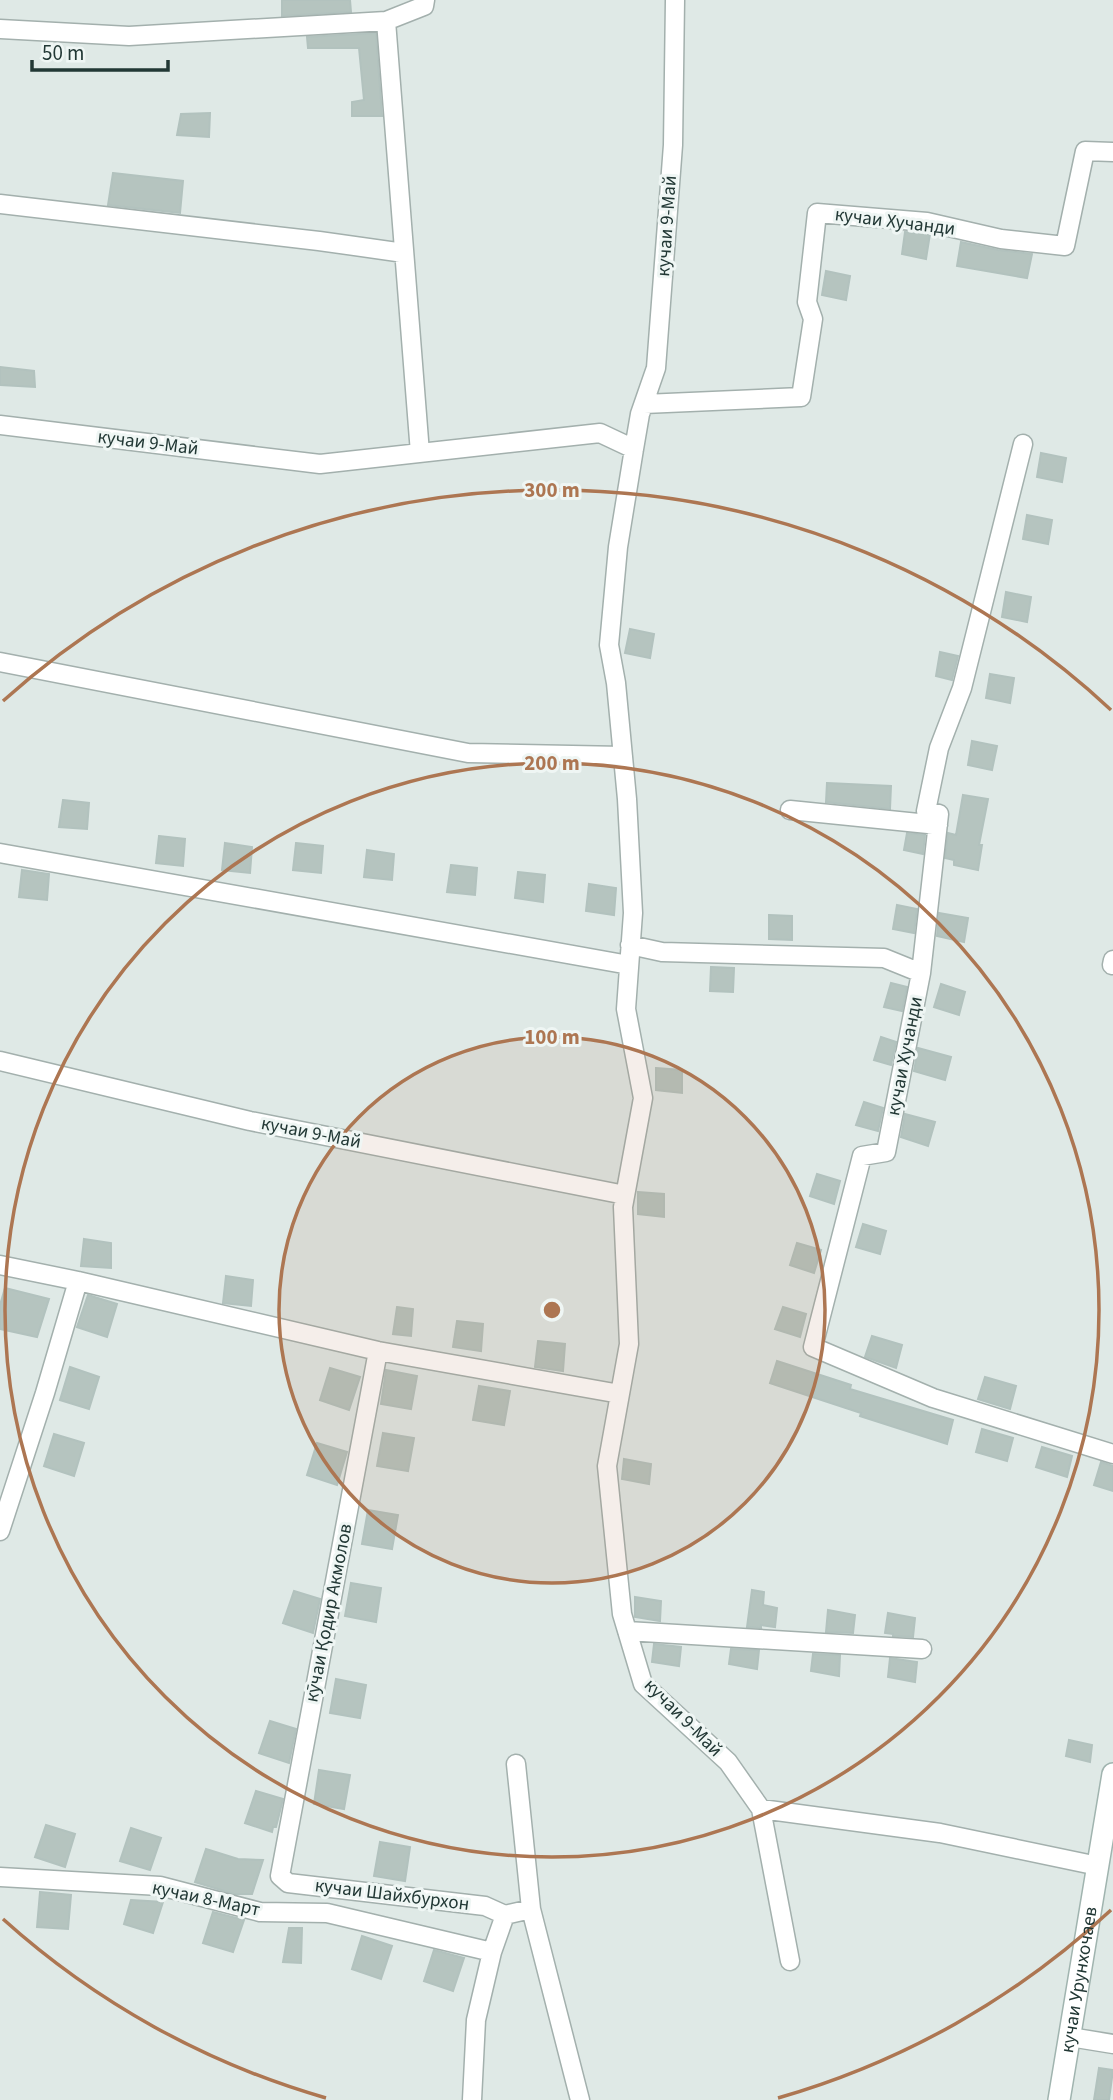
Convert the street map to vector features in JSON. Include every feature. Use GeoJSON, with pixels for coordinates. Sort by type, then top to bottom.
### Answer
{"type":"FeatureCollection","features":[{"type":"Feature","properties":{"kind":"street"},"geometry":{"type":"LineString","coordinates":[[0,29],[129,36],[386,21],[424,6],[425,0]]}},
{"type":"Feature","properties":{"kind":"street","name":"кучаи 9-Май"},"geometry":{"type":"LineString","coordinates":[[675,0],[673,145],[656,368],[644,404],[634,449],[618,547],[609,645],[617,683],[633,914],[626,1009],[643,1098],[623,1207],[629,1344],[607,1466],[622,1614],[643,1684],[728,1762],[761,1809]]}},
{"type":"Feature","properties":{"kind":"street"},"geometry":{"type":"LineString","coordinates":[[386,21],[420,453]]}},
{"type":"Feature","properties":{"kind":"street","name":"кучаи Хучанди"},"geometry":{"type":"LineString","coordinates":[[644,404],[801,397],[813,319],[807,302],[817,213],[927,222],[1001,239],[1065,246],[1086,151],[1113,152]]}},
{"type":"Feature","properties":{"kind":"street"},"geometry":{"type":"LineString","coordinates":[[0,204],[404,253]]}},
{"type":"Feature","properties":{"kind":"street","name":"кучаи 9-Май"},"geometry":{"type":"LineString","coordinates":[[0,425],[320,464],[600,433],[634,449]]}},
{"type":"Feature","properties":{"kind":"street"},"geometry":{"type":"LineString","coordinates":[[790,810],[938,825],[939,814],[926,811],[937,761],[961,688],[1023,444]]}},
{"type":"Feature","properties":{"kind":"street"},"geometry":{"type":"LineString","coordinates":[[0,663],[468,753],[623,756]]}},
{"type":"Feature","properties":{"kind":"street","name":"кучаи Хучанди"},"geometry":{"type":"LineString","coordinates":[[938,825],[921,973],[886,1152],[862,1156],[813,1347],[933,1398],[1113,1454]]}},
{"type":"Feature","properties":{"kind":"street"},"geometry":{"type":"LineString","coordinates":[[0,853],[629,965]]}},
{"type":"Feature","properties":{"kind":"street"},"geometry":{"type":"LineString","coordinates":[[630,945],[662,952],[884,958],[921,973]]}},
{"type":"Feature","properties":{"kind":"street"},"geometry":{"type":"LineString","coordinates":[[1112,965],[1113,960]]}},
{"type":"Feature","properties":{"kind":"street","name":"кучаи 9-Май"},"geometry":{"type":"LineString","coordinates":[[0,1061],[250,1121],[625,1195]]}},
{"type":"Feature","properties":{"kind":"street"},"geometry":{"type":"LineString","coordinates":[[0,1265],[378,1351],[620,1394]]}},
{"type":"Feature","properties":{"kind":"street"},"geometry":{"type":"LineString","coordinates":[[0,1531],[78,1281]]}},
{"type":"Feature","properties":{"kind":"street","name":"кӯчаи Қодир Акмолов"},"geometry":{"type":"LineString","coordinates":[[280,1876],[378,1351]]}},
{"type":"Feature","properties":{"kind":"street"},"geometry":{"type":"LineString","coordinates":[[627,1631],[922,1649]]}},
{"type":"Feature","properties":{"kind":"street"},"geometry":{"type":"LineString","coordinates":[[516,1764],[531,1909],[580,2100]]}},
{"type":"Feature","properties":{"kind":"street","name":"кучаи Урунхочаев"},"geometry":{"type":"LineString","coordinates":[[1059,2100],[1113,1774]]}},
{"type":"Feature","properties":{"kind":"street"},"geometry":{"type":"LineString","coordinates":[[789,1961],[761,1809],[940,1833],[1098,1866]]}},
{"type":"Feature","properties":{"kind":"street","name":"кучаи Шайхбурхон"},"geometry":{"type":"LineString","coordinates":[[280,1876],[288,1883],[485,1906],[505,1915]]}},
{"type":"Feature","properties":{"kind":"street","name":"кучаи 8-Март"},"geometry":{"type":"LineString","coordinates":[[0,1877],[160,1886],[260,1912],[327,1913],[492,1952]]}},
{"type":"Feature","properties":{"kind":"street"},"geometry":{"type":"LineString","coordinates":[[472,2100],[476,2020],[492,1952],[505,1915],[531,1909]]}},
{"type":"Feature","properties":{"kind":"street"},"geometry":{"type":"LineString","coordinates":[[1070,2037],[1113,2045]]}},
{"type":"Feature","properties":{"kind":"building"},"geometry":{"type":"Polygon","coordinates":[[[282,0],[350,0],[351,12],[282,16],[282,0]]]}},
{"type":"Feature","properties":{"kind":"building"},"geometry":{"type":"Polygon","coordinates":[[[376,33],[382,116],[352,116],[352,102],[364,100],[359,48],[308,48],[307,37],[376,33]]]}},
{"type":"Feature","properties":{"kind":"building"},"geometry":{"type":"Polygon","coordinates":[[[210,113],[209,137],[177,135],[181,114],[210,113]]]}},
{"type":"Feature","properties":{"kind":"building"},"geometry":{"type":"Polygon","coordinates":[[[113,173],[183,181],[180,213],[108,205],[113,173]]]}},
{"type":"Feature","properties":{"kind":"building"},"geometry":{"type":"Polygon","coordinates":[[[905,232],[930,234],[926,259],[902,254],[905,232]]]}},
{"type":"Feature","properties":{"kind":"building"},"geometry":{"type":"Polygon","coordinates":[[[961,242],[1032,254],[1027,278],[957,266],[961,242]]]}},
{"type":"Feature","properties":{"kind":"building"},"geometry":{"type":"Polygon","coordinates":[[[826,271],[850,276],[846,300],[822,295],[826,271]]]}},
{"type":"Feature","properties":{"kind":"building"},"geometry":{"type":"Polygon","coordinates":[[[0,367],[34,371],[35,387],[0,385],[0,367]]]}},
{"type":"Feature","properties":{"kind":"building"},"geometry":{"type":"Polygon","coordinates":[[[1041,453],[1066,458],[1062,482],[1037,477],[1041,453]]]}},
{"type":"Feature","properties":{"kind":"building"},"geometry":{"type":"Polygon","coordinates":[[[1027,515],[1052,520],[1048,544],[1023,539],[1027,515]]]}},
{"type":"Feature","properties":{"kind":"building"},"geometry":{"type":"Polygon","coordinates":[[[1006,592],[1031,597],[1027,622],[1002,617],[1006,592]]]}},
{"type":"Feature","properties":{"kind":"building"},"geometry":{"type":"Polygon","coordinates":[[[630,629],[654,634],[650,658],[625,653],[630,629]]]}},
{"type":"Feature","properties":{"kind":"building"},"geometry":{"type":"Polygon","coordinates":[[[940,652],[958,656],[952,680],[936,676],[940,652]]]}},
{"type":"Feature","properties":{"kind":"building"},"geometry":{"type":"Polygon","coordinates":[[[990,674],[1014,678],[1010,703],[986,698],[990,674]]]}},
{"type":"Feature","properties":{"kind":"building"},"geometry":{"type":"Polygon","coordinates":[[[972,741],[997,746],[992,770],[968,765],[972,741]]]}},
{"type":"Feature","properties":{"kind":"building"},"geometry":{"type":"Polygon","coordinates":[[[827,783],[891,786],[890,809],[826,802],[827,783]]]}},
{"type":"Feature","properties":{"kind":"building"},"geometry":{"type":"Polygon","coordinates":[[[963,795],[988,799],[979,845],[982,845],[978,870],[954,865],[954,860],[945,858],[948,833],[956,835],[963,795]]]}},
{"type":"Feature","properties":{"kind":"building"},"geometry":{"type":"Polygon","coordinates":[[[63,800],[89,803],[87,829],[59,827],[63,800]]]}},
{"type":"Feature","properties":{"kind":"building"},"geometry":{"type":"Polygon","coordinates":[[[907,833],[925,835],[923,854],[904,850],[907,833]]]}},
{"type":"Feature","properties":{"kind":"building"},"geometry":{"type":"Polygon","coordinates":[[[159,836],[185,839],[183,866],[156,863],[159,836]]]}},
{"type":"Feature","properties":{"kind":"building"},"geometry":{"type":"Polygon","coordinates":[[[225,843],[252,847],[250,873],[222,870],[225,843]]]}},
{"type":"Feature","properties":{"kind":"building"},"geometry":{"type":"Polygon","coordinates":[[[296,843],[323,846],[321,873],[293,870],[296,843]]]}},
{"type":"Feature","properties":{"kind":"building"},"geometry":{"type":"Polygon","coordinates":[[[367,850],[394,854],[392,880],[364,877],[367,850]]]}},
{"type":"Feature","properties":{"kind":"building"},"geometry":{"type":"Polygon","coordinates":[[[451,865],[477,868],[475,895],[447,892],[451,865]]]}},
{"type":"Feature","properties":{"kind":"building"},"geometry":{"type":"Polygon","coordinates":[[[22,870],[49,874],[47,900],[19,897],[22,870]]]}},
{"type":"Feature","properties":{"kind":"building"},"geometry":{"type":"Polygon","coordinates":[[[518,872],[545,875],[543,902],[515,898],[518,872]]]}},
{"type":"Feature","properties":{"kind":"building"},"geometry":{"type":"Polygon","coordinates":[[[589,884],[616,888],[614,915],[586,911],[589,884]]]}},
{"type":"Feature","properties":{"kind":"building"},"geometry":{"type":"Polygon","coordinates":[[[897,905],[917,909],[914,933],[893,929],[897,905]]]}},
{"type":"Feature","properties":{"kind":"building"},"geometry":{"type":"Polygon","coordinates":[[[939,913],[968,918],[964,942],[937,936],[939,913]]]}},
{"type":"Feature","properties":{"kind":"building"},"geometry":{"type":"Polygon","coordinates":[[[769,915],[792,916],[792,940],[769,939],[769,915]]]}},
{"type":"Feature","properties":{"kind":"building"},"geometry":{"type":"Polygon","coordinates":[[[711,967],[734,968],[733,992],[710,991],[711,967]]]}},
{"type":"Feature","properties":{"kind":"building"},"geometry":{"type":"Polygon","coordinates":[[[891,983],[907,987],[902,1011],[884,1007],[891,983]]]}},
{"type":"Feature","properties":{"kind":"building"},"geometry":{"type":"Polygon","coordinates":[[[941,984],[965,992],[959,1015],[934,1007],[941,984]]]}},
{"type":"Feature","properties":{"kind":"building"},"geometry":{"type":"Polygon","coordinates":[[[881,1037],[896,1042],[891,1065],[874,1060],[881,1037]]]}},
{"type":"Feature","properties":{"kind":"building"},"geometry":{"type":"Polygon","coordinates":[[[918,1048],[951,1057],[945,1080],[914,1071],[918,1048]]]}},
{"type":"Feature","properties":{"kind":"building"},"geometry":{"type":"Polygon","coordinates":[[[656,1068],[682,1070],[682,1093],[656,1090],[656,1068]]]}},
{"type":"Feature","properties":{"kind":"building"},"geometry":{"type":"Polygon","coordinates":[[[864,1102],[883,1108],[878,1131],[856,1125],[864,1102]]]}},
{"type":"Feature","properties":{"kind":"building"},"geometry":{"type":"Polygon","coordinates":[[[905,1114],[935,1122],[928,1146],[901,1137],[905,1114]]]}},
{"type":"Feature","properties":{"kind":"building"},"geometry":{"type":"Polygon","coordinates":[[[817,1174],[840,1181],[834,1204],[810,1196],[817,1174]]]}},
{"type":"Feature","properties":{"kind":"building"},"geometry":{"type":"Polygon","coordinates":[[[638,1192],[664,1194],[664,1217],[638,1214],[638,1192]]]}},
{"type":"Feature","properties":{"kind":"building"},"geometry":{"type":"Polygon","coordinates":[[[863,1224],[886,1231],[880,1254],[856,1247],[863,1224]]]}},
{"type":"Feature","properties":{"kind":"building"},"geometry":{"type":"Polygon","coordinates":[[[84,1239],[111,1243],[111,1268],[81,1266],[84,1239]]]}},
{"type":"Feature","properties":{"kind":"building"},"geometry":{"type":"Polygon","coordinates":[[[797,1243],[821,1250],[814,1273],[790,1265],[797,1243]]]}},
{"type":"Feature","properties":{"kind":"building"},"geometry":{"type":"Polygon","coordinates":[[[226,1276],[253,1280],[251,1306],[223,1303],[226,1276]]]}},
{"type":"Feature","properties":{"kind":"building"},"geometry":{"type":"Polygon","coordinates":[[[5,1288],[49,1299],[37,1337],[0,1329],[0,1305],[5,1288]]]}},
{"type":"Feature","properties":{"kind":"building"},"geometry":{"type":"Polygon","coordinates":[[[88,1295],[117,1304],[107,1337],[77,1327],[88,1295]]]}},
{"type":"Feature","properties":{"kind":"building"},"geometry":{"type":"Polygon","coordinates":[[[397,1307],[413,1309],[411,1336],[393,1334],[397,1307]]]}},
{"type":"Feature","properties":{"kind":"building"},"geometry":{"type":"Polygon","coordinates":[[[783,1307],[806,1314],[800,1337],[775,1329],[783,1307]]]}},
{"type":"Feature","properties":{"kind":"building"},"geometry":{"type":"Polygon","coordinates":[[[457,1321],[483,1324],[481,1351],[453,1347],[457,1321]]]}},
{"type":"Feature","properties":{"kind":"building"},"geometry":{"type":"Polygon","coordinates":[[[872,1336],[902,1345],[896,1368],[865,1357],[872,1336]]]}},
{"type":"Feature","properties":{"kind":"building"},"geometry":{"type":"Polygon","coordinates":[[[538,1341],[565,1344],[563,1371],[535,1367],[538,1341]]]}},
{"type":"Feature","properties":{"kind":"building"},"geometry":{"type":"Polygon","coordinates":[[[777,1361],[851,1385],[850,1389],[953,1420],[947,1444],[770,1383],[777,1361]]]}},
{"type":"Feature","properties":{"kind":"building"},"geometry":{"type":"Polygon","coordinates":[[[70,1367],[99,1377],[89,1409],[60,1400],[70,1367]]]}},
{"type":"Feature","properties":{"kind":"building"},"geometry":{"type":"Polygon","coordinates":[[[330,1368],[360,1377],[349,1410],[320,1400],[330,1368]]]}},
{"type":"Feature","properties":{"kind":"building"},"geometry":{"type":"Polygon","coordinates":[[[386,1370],[417,1376],[411,1409],[381,1404],[386,1370]]]}},
{"type":"Feature","properties":{"kind":"building"},"geometry":{"type":"Polygon","coordinates":[[[985,1377],[1016,1386],[1010,1409],[978,1399],[985,1377]]]}},
{"type":"Feature","properties":{"kind":"building"},"geometry":{"type":"Polygon","coordinates":[[[479,1386],[510,1391],[504,1425],[473,1420],[479,1386]]]}},
{"type":"Feature","properties":{"kind":"building"},"geometry":{"type":"Polygon","coordinates":[[[982,1429],[1013,1438],[1007,1461],[976,1452],[982,1429]]]}},
{"type":"Feature","properties":{"kind":"building"},"geometry":{"type":"Polygon","coordinates":[[[383,1433],[414,1438],[408,1471],[377,1466],[383,1433]]]}},
{"type":"Feature","properties":{"kind":"building"},"geometry":{"type":"Polygon","coordinates":[[[54,1434],[84,1443],[74,1476],[44,1466],[54,1434]]]}},
{"type":"Feature","properties":{"kind":"building"},"geometry":{"type":"Polygon","coordinates":[[[317,1443],[347,1452],[337,1485],[307,1475],[317,1443]]]}},
{"type":"Feature","properties":{"kind":"building"},"geometry":{"type":"Polygon","coordinates":[[[1042,1447],[1072,1456],[1067,1477],[1036,1467],[1042,1447]]]}},
{"type":"Feature","properties":{"kind":"building"},"geometry":{"type":"Polygon","coordinates":[[[624,1459],[651,1464],[649,1484],[622,1479],[624,1459]]]}},
{"type":"Feature","properties":{"kind":"building"},"geometry":{"type":"Polygon","coordinates":[[[1101,1462],[1113,1466],[1113,1491],[1094,1485],[1101,1462]]]}},
{"type":"Feature","properties":{"kind":"building"},"geometry":{"type":"Polygon","coordinates":[[[368,1510],[398,1515],[392,1549],[362,1544],[368,1510]]]}},
{"type":"Feature","properties":{"kind":"building"},"geometry":{"type":"Polygon","coordinates":[[[351,1583],[381,1588],[376,1622],[345,1616],[351,1583]]]}},
{"type":"Feature","properties":{"kind":"building"},"geometry":{"type":"Polygon","coordinates":[[[752,1590],[764,1592],[763,1605],[777,1608],[775,1627],[747,1627],[752,1590]]]}},
{"type":"Feature","properties":{"kind":"building"},"geometry":{"type":"Polygon","coordinates":[[[294,1591],[320,1599],[313,1633],[283,1623],[294,1591]]]}},
{"type":"Feature","properties":{"kind":"building"},"geometry":{"type":"Polygon","coordinates":[[[635,1597],[661,1601],[660,1621],[635,1617],[635,1597]]]}},
{"type":"Feature","properties":{"kind":"building"},"geometry":{"type":"Polygon","coordinates":[[[828,1610],[855,1615],[853,1633],[826,1632],[828,1610]]]}},
{"type":"Feature","properties":{"kind":"building"},"geometry":{"type":"Polygon","coordinates":[[[888,1613],[915,1618],[913,1637],[885,1633],[888,1613]]]}},
{"type":"Feature","properties":{"kind":"building"},"geometry":{"type":"Polygon","coordinates":[[[654,1644],[681,1647],[679,1666],[652,1662],[654,1644]]]}},
{"type":"Feature","properties":{"kind":"building"},"geometry":{"type":"Polygon","coordinates":[[[731,1649],[759,1650],[757,1669],[729,1664],[731,1649]]]}},
{"type":"Feature","properties":{"kind":"building"},"geometry":{"type":"Polygon","coordinates":[[[813,1654],[840,1655],[839,1676],[811,1671],[813,1654]]]}},
{"type":"Feature","properties":{"kind":"building"},"geometry":{"type":"Polygon","coordinates":[[[890,1658],[917,1662],[915,1682],[888,1677],[890,1658]]]}},
{"type":"Feature","properties":{"kind":"building"},"geometry":{"type":"Polygon","coordinates":[[[336,1679],[366,1685],[360,1718],[330,1713],[336,1679]]]}},
{"type":"Feature","properties":{"kind":"building"},"geometry":{"type":"Polygon","coordinates":[[[270,1721],[296,1729],[289,1763],[259,1753],[270,1721]]]}},
{"type":"Feature","properties":{"kind":"building"},"geometry":{"type":"Polygon","coordinates":[[[1069,1740],[1092,1745],[1090,1762],[1066,1756],[1069,1740]]]}},
{"type":"Feature","properties":{"kind":"building"},"geometry":{"type":"Polygon","coordinates":[[[319,1770],[350,1775],[344,1809],[314,1804],[319,1770]]]}},
{"type":"Feature","properties":{"kind":"building"},"geometry":{"type":"Polygon","coordinates":[[[256,1791],[283,1799],[276,1827],[273,1827],[272,1832],[245,1823],[256,1791]]]}},
{"type":"Feature","properties":{"kind":"building"},"geometry":{"type":"Polygon","coordinates":[[[46,1825],[75,1834],[65,1867],[35,1857],[46,1825]]]}},
{"type":"Feature","properties":{"kind":"building"},"geometry":{"type":"Polygon","coordinates":[[[131,1828],[161,1838],[150,1870],[120,1861],[131,1828]]]}},
{"type":"Feature","properties":{"kind":"building"},"geometry":{"type":"Polygon","coordinates":[[[380,1842],[410,1847],[405,1881],[374,1876],[380,1842]]]}},
{"type":"Feature","properties":{"kind":"building"},"geometry":{"type":"Polygon","coordinates":[[[206,1849],[238,1859],[263,1860],[252,1894],[234,1894],[195,1882],[206,1849]]]}},
{"type":"Feature","properties":{"kind":"building"},"geometry":{"type":"Polygon","coordinates":[[[40,1892],[71,1895],[68,1929],[37,1927],[40,1892]]]}},
{"type":"Feature","properties":{"kind":"building"},"geometry":{"type":"Polygon","coordinates":[[[131,1900],[163,1902],[153,1933],[124,1924],[131,1900]]]}},
{"type":"Feature","properties":{"kind":"building"},"geometry":{"type":"Polygon","coordinates":[[[213,1912],[244,1920],[233,1952],[203,1943],[213,1912]]]}},
{"type":"Feature","properties":{"kind":"building"},"geometry":{"type":"Polygon","coordinates":[[[289,1928],[302,1928],[301,1963],[283,1962],[289,1928]]]}},
{"type":"Feature","properties":{"kind":"building"},"geometry":{"type":"Polygon","coordinates":[[[362,1936],[392,1946],[381,1979],[352,1969],[362,1936]]]}},
{"type":"Feature","properties":{"kind":"building"},"geometry":{"type":"Polygon","coordinates":[[[434,1950],[464,1958],[453,1991],[424,1981],[434,1950]]]}},
{"type":"Feature","properties":{"kind":"building"},"geometry":{"type":"Polygon","coordinates":[[[1099,2068],[1113,2070],[1109,2100],[1094,2100],[1099,2068]]]}}]}
